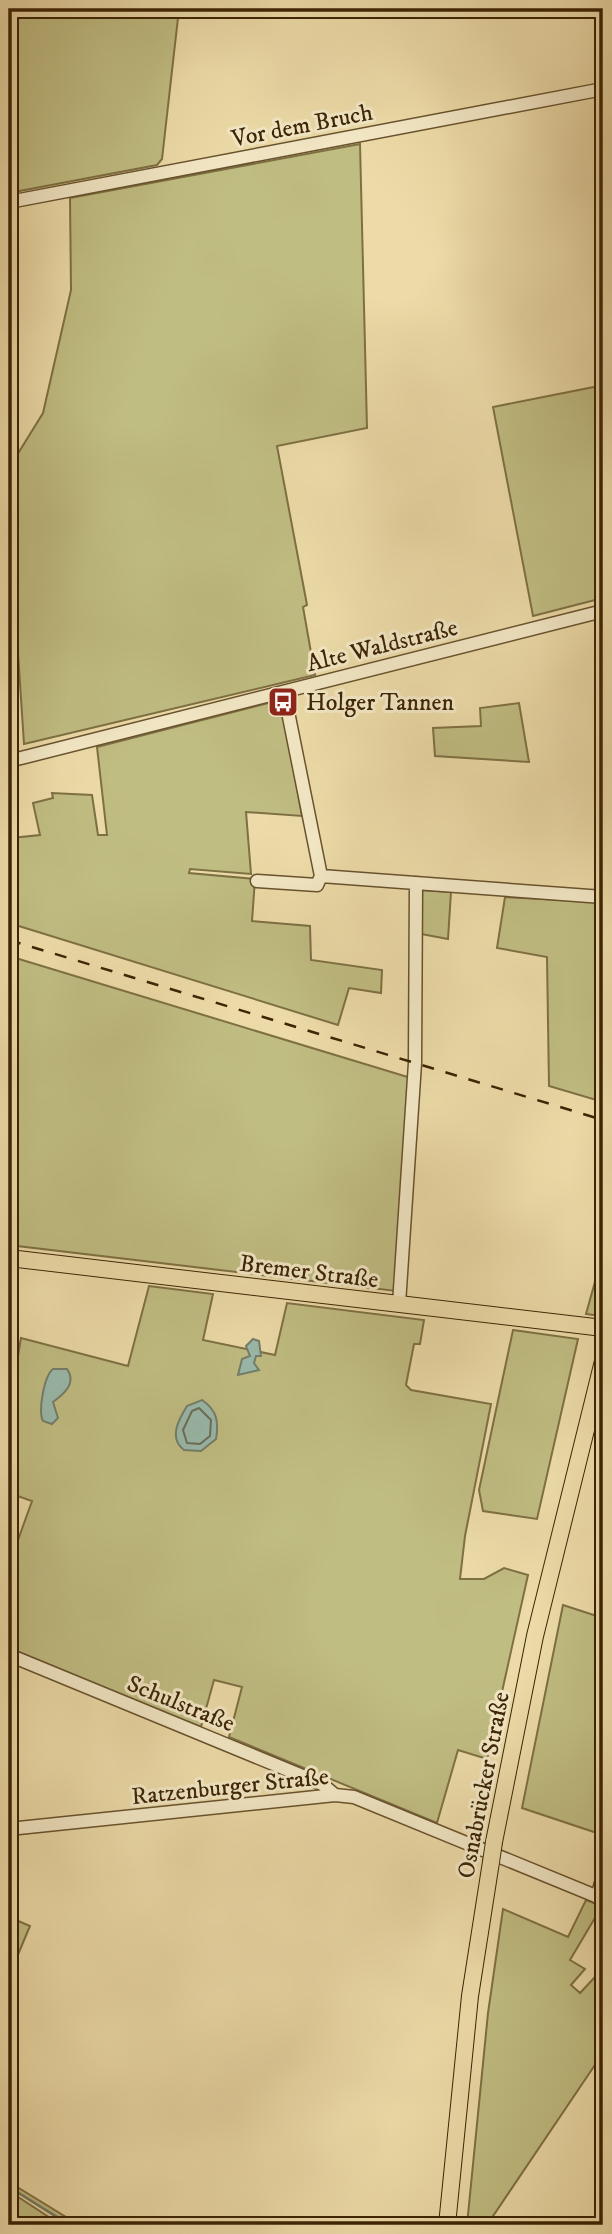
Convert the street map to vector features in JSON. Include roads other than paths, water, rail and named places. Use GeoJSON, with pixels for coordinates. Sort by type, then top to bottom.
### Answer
{"type":"FeatureCollection","features":[{"type":"Feature","properties":{"kind":"main road","name":"Bremer Straße"},"geometry":{"type":"LineString","coordinates":[[9,1258],[603,1328]]}},
{"type":"Feature","properties":{"kind":"main road","name":"Osnabrücker Straße"},"geometry":{"type":"LineString","coordinates":[[447,2225],[470,1996],[494,1842],[536,1636],[603,1361]]}},
{"type":"Feature","properties":{"kind":"street","name":"Vor dem Bruch"},"geometry":{"type":"LineString","coordinates":[[9,202],[603,89]]}},
{"type":"Feature","properties":{"kind":"street","name":"Alte Waldstraße"},"geometry":{"type":"LineString","coordinates":[[9,761],[603,611]]}},
{"type":"Feature","properties":{"kind":"street"},"geometry":{"type":"LineString","coordinates":[[257,881],[317,885],[321,876],[284,692]]}},
{"type":"Feature","properties":{"kind":"street"},"geometry":{"type":"LineString","coordinates":[[321,876],[603,897]]}},
{"type":"Feature","properties":{"kind":"street"},"geometry":{"type":"LineString","coordinates":[[399,1304],[415,1063],[416,883]]}},
{"type":"Feature","properties":{"kind":"street","name":"Schulstraße"},"geometry":{"type":"LineString","coordinates":[[9,1656],[322,1784],[335,1795]]}},
{"type":"Feature","properties":{"kind":"street","name":"Ratzenburger Straße"},"geometry":{"type":"LineString","coordinates":[[9,1829],[335,1795],[354,1797],[600,1898]]}},
{"type":"Feature","properties":{"kind":"street"},"geometry":{"type":"LineString","coordinates":[[600,1898],[603,1876]]}},
{"type":"Feature","properties":{"kind":"water"},"geometry":{"type":"Polygon","coordinates":[[[253,1339],[259,1341],[261,1356],[256,1356],[254,1363],[259,1370],[238,1375],[242,1359],[250,1356],[246,1346],[253,1339]]]}},
{"type":"Feature","properties":{"kind":"water"},"geometry":{"type":"Polygon","coordinates":[[[53,1369],[67,1369],[71,1379],[65,1392],[53,1402],[58,1418],[52,1424],[43,1421],[41,1410],[45,1386],[53,1369]]]}},
{"type":"Feature","properties":{"kind":"water"},"geometry":{"type":"Polygon","coordinates":[[[202,1400],[216,1417],[216,1439],[201,1451],[184,1450],[177,1440],[178,1422],[187,1406],[202,1400]]]}},
{"type":"Feature","properties":{"kind":"waterway"},"geometry":{"type":"LineString","coordinates":[[9,2187],[70,2225]]}},
{"type":"Feature","properties":{"kind":"railway"},"geometry":{"type":"LineString","coordinates":[[9,940],[603,1120]]}},
{"type":"Feature","properties":{"kind":"place","name":"Holger Tannen"},"geometry":{"type":"Point","coordinates":[283,702]}}]}
